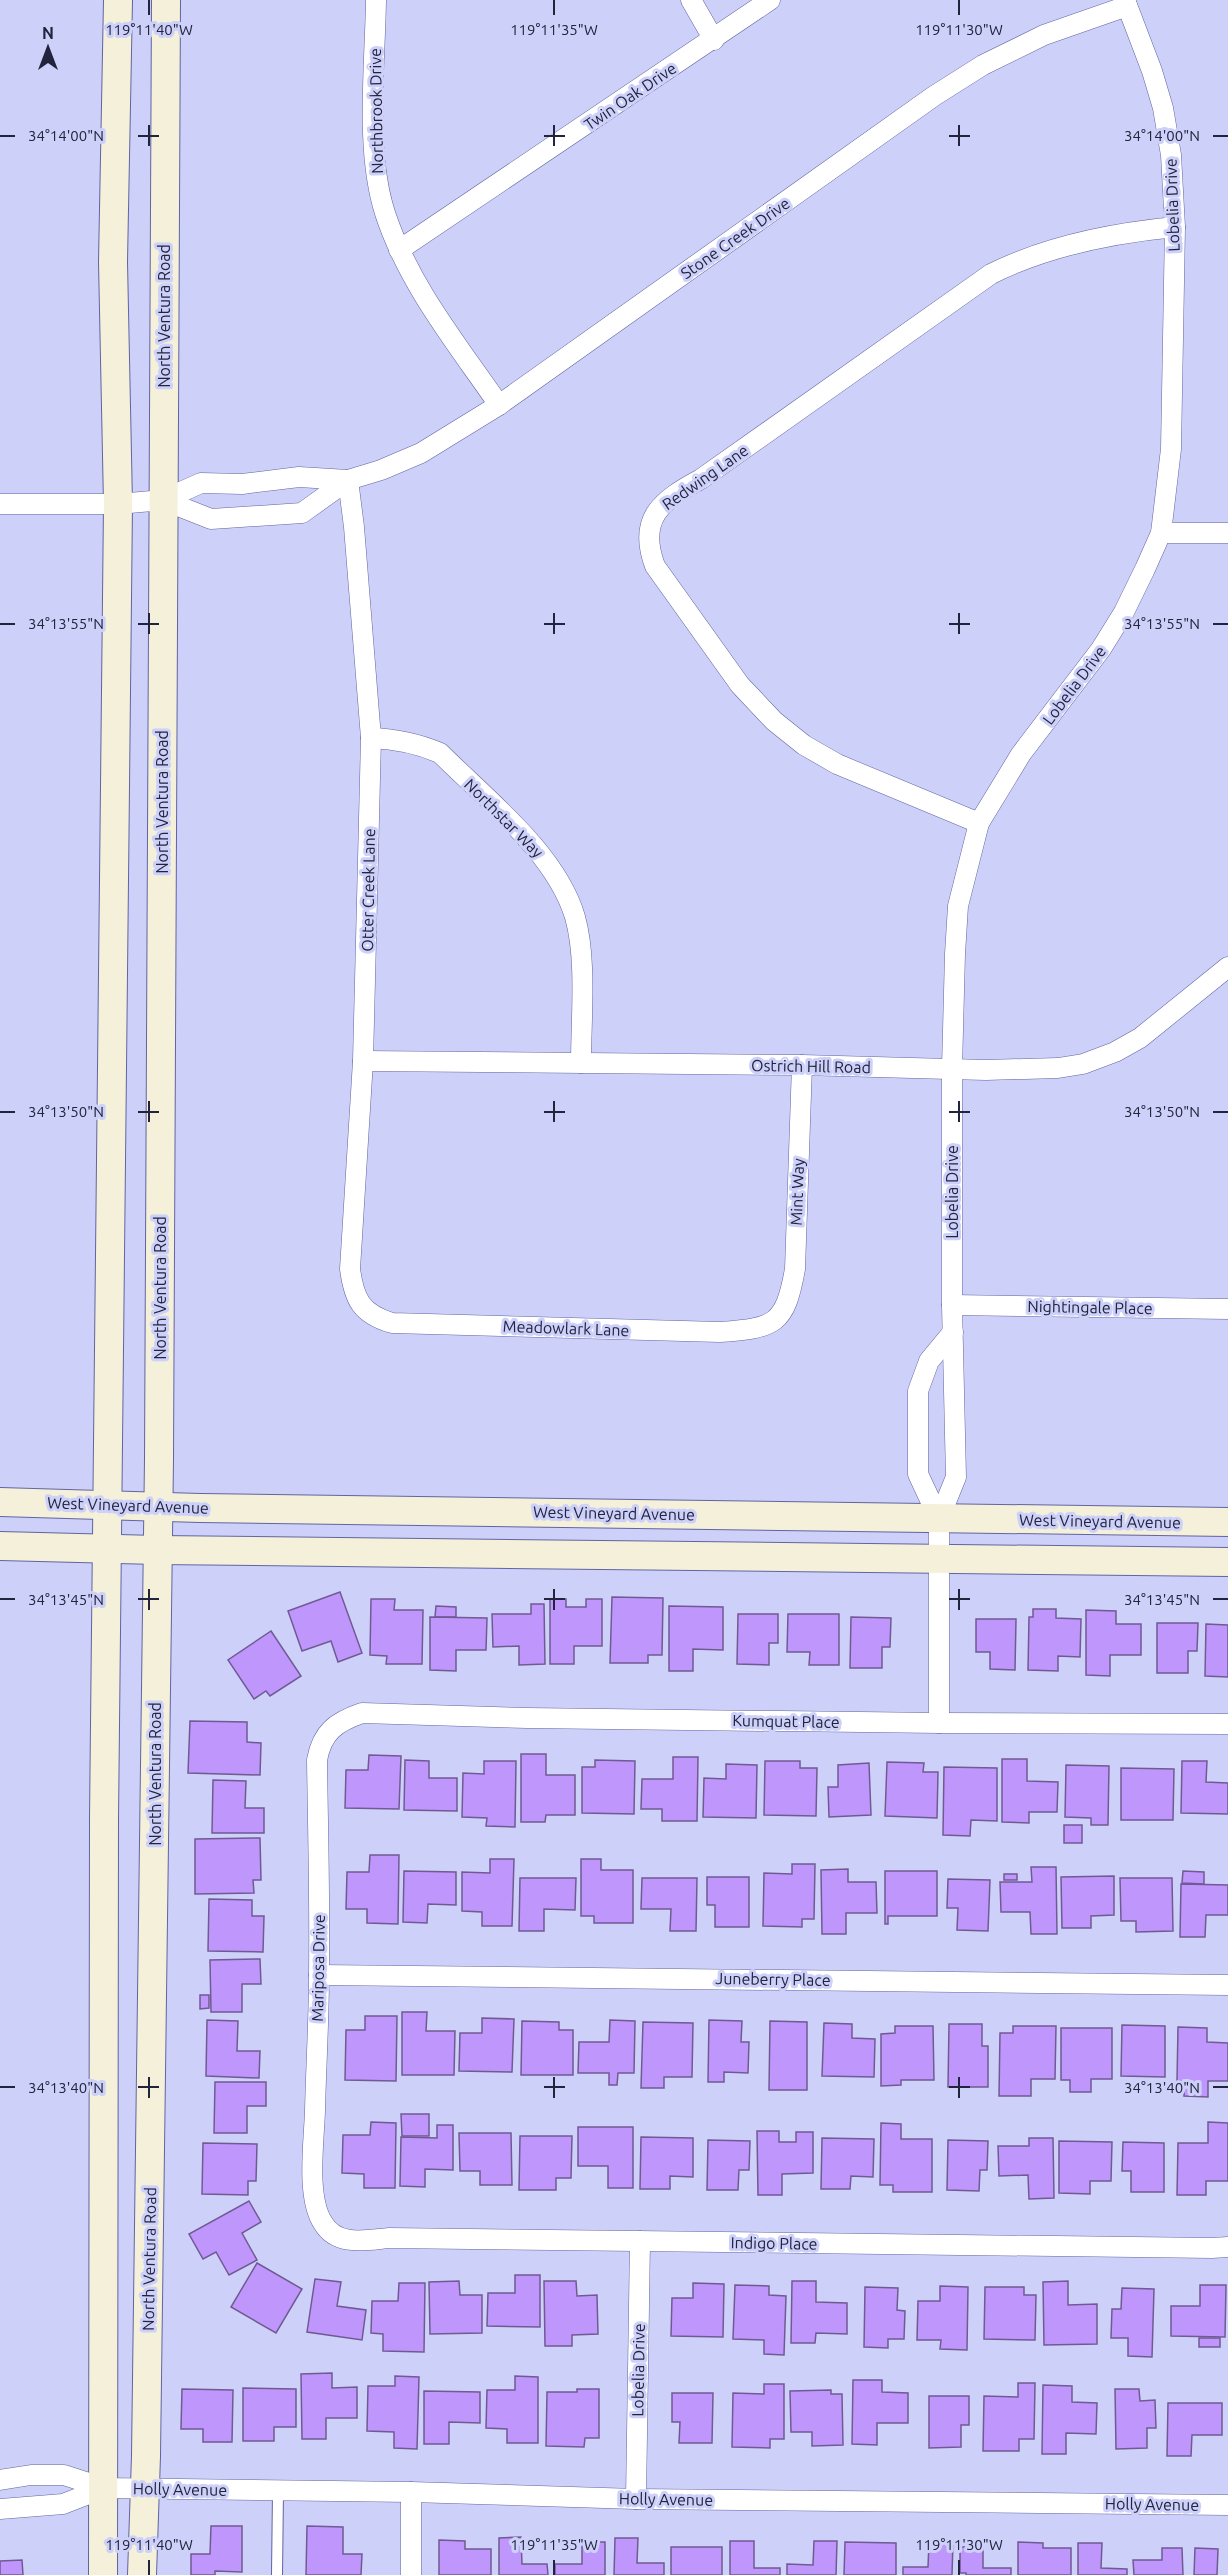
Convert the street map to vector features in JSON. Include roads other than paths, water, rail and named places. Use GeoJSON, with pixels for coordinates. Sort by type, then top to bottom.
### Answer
{"type":"FeatureCollection","features":[{"type":"Feature","properties":{"kind":"main road"},"geometry":{"type":"LineString","coordinates":[[104,2575],[104,1819],[118,504],[114,262],[118,0]]}},
{"type":"Feature","properties":{"kind":"main road","name":"North Ventura Road"},"geometry":{"type":"LineString","coordinates":[[142,2575],[146,2488],[158,1507],[166,0]]}},
{"type":"Feature","properties":{"kind":"main road","name":"West Vineyard Avenue"},"geometry":{"type":"LineString","coordinates":[[0,1502],[158,1507],[1228,1522]]}},
{"type":"Feature","properties":{"kind":"main road"},"geometry":{"type":"LineString","coordinates":[[0,1546],[157,1550],[1228,1563]]}},
{"type":"Feature","properties":{"kind":"street","name":"Northbrook Drive"},"geometry":{"type":"LineString","coordinates":[[376,0],[374,131],[376,175],[385,213],[399,250],[421,292],[499,405]]}},
{"type":"Feature","properties":{"kind":"street"},"geometry":{"type":"LineString","coordinates":[[691,0],[714,40]]}},
{"type":"Feature","properties":{"kind":"street","name":"Twin Oak Drive"},"geometry":{"type":"LineString","coordinates":[[399,250],[714,40],[770,0]]}},
{"type":"Feature","properties":{"kind":"street","name":"Stone Creek Drive"},"geometry":{"type":"LineString","coordinates":[[163,500],[211,519],[302,513],[348,480],[381,470],[421,453],[499,405],[934,96],[983,65],[1044,36],[1126,3]]}},
{"type":"Feature","properties":{"kind":"street","name":"Lobelia Drive"},"geometry":{"type":"LineString","coordinates":[[939,1723],[939,1519],[956,1477],[952,1305],[952,1068],[958,906],[978,823],[1021,754],[1107,640],[1124,612],[1161,533],[1171,449],[1176,227],[1171,155],[1163,108],[1152,71],[1126,3]]}},
{"type":"Feature","properties":{"kind":"street","name":"Redwing Lane"},"geometry":{"type":"LineString","coordinates":[[978,823],[837,764],[804,745],[774,721],[740,685],[655,566],[650,553],[651,521],[659,506],[678,491],[701,479],[991,274],[1017,261],[1049,251],[1145,230],[1176,227]]}},
{"type":"Feature","properties":{"kind":"street","name":"Stone Creek Drive"},"geometry":{"type":"LineString","coordinates":[[0,504],[118,504],[163,500],[201,483],[242,484],[299,477],[348,480]]}},
{"type":"Feature","properties":{"kind":"street","name":"Otter Creek Lane"},"geometry":{"type":"LineString","coordinates":[[348,480],[372,738],[363,1061],[350,1269],[352,1288],[358,1299]]}},
{"type":"Feature","properties":{"kind":"street"},"geometry":{"type":"LineString","coordinates":[[1161,533],[1228,533]]}},
{"type":"Feature","properties":{"kind":"street","name":"Northstar Way"},"geometry":{"type":"LineString","coordinates":[[372,738],[398,739],[418,743],[440,753],[545,858],[563,887],[577,929],[581,951],[581,1063]]}},
{"type":"Feature","properties":{"kind":"street","name":"Ostrich Hill Road"},"geometry":{"type":"LineString","coordinates":[[363,1061],[802,1065],[986,1070],[1058,1068],[1083,1064],[1115,1052],[1140,1038],[1228,967]]}},
{"type":"Feature","properties":{"kind":"street","name":"Mint Way"},"geometry":{"type":"LineString","coordinates":[[780,1316],[790,1298],[795,1269],[802,1065]]}},
{"type":"Feature","properties":{"kind":"street","name":"Meadowlark Lane"},"geometry":{"type":"LineString","coordinates":[[358,1299],[362,1306],[378,1319],[392,1323],[720,1332],[749,1330],[772,1324],[780,1316]]}},
{"type":"Feature","properties":{"kind":"street","name":"Nightingale Place"},"geometry":{"type":"LineString","coordinates":[[952,1305],[1228,1309]]}},
{"type":"Feature","properties":{"kind":"street","name":"Lobelia Drive"},"geometry":{"type":"LineString","coordinates":[[939,1519],[918,1474],[918,1391],[929,1361],[953,1332]]}},
{"type":"Feature","properties":{"kind":"street","name":"Kumquat Place"},"geometry":{"type":"LineString","coordinates":[[345,1719],[362,1713],[527,1718],[1228,1724]]}},
{"type":"Feature","properties":{"kind":"street","name":"Mariposa Drive"},"geometry":{"type":"LineString","coordinates":[[324,2226],[315,2203],[313,2163],[319,1975],[318,1760],[320,1745],[332,1728],[345,1719]]}},
{"type":"Feature","properties":{"kind":"street","name":"Juneberry Place"},"geometry":{"type":"LineString","coordinates":[[319,1975],[1228,1985]]}},
{"type":"Feature","properties":{"kind":"street","name":"Indigo Place"},"geometry":{"type":"LineString","coordinates":[[324,2226],[340,2238],[350,2241],[389,2238],[1228,2247]]}},
{"type":"Feature","properties":{"kind":"street","name":"Lobelia Drive"},"geometry":{"type":"LineString","coordinates":[[636,2499],[640,2241]]}},
{"type":"Feature","properties":{"kind":"street","name":"Holly Avenue"},"geometry":{"type":"LineString","coordinates":[[0,2480],[31,2475],[64,2475],[104,2488],[411,2492],[636,2499],[1228,2505]]}},
{"type":"Feature","properties":{"kind":"street","name":"Holly Avenue"},"geometry":{"type":"LineString","coordinates":[[0,2509],[63,2504],[104,2488]]}},
{"type":"Feature","properties":{"kind":"street"},"geometry":{"type":"LineString","coordinates":[[411,2492],[411,2575]]}},
{"type":"Feature","properties":{"kind":"lane"},"geometry":{"type":"LineString","coordinates":[[277,2575],[278,2491]]}}]}
